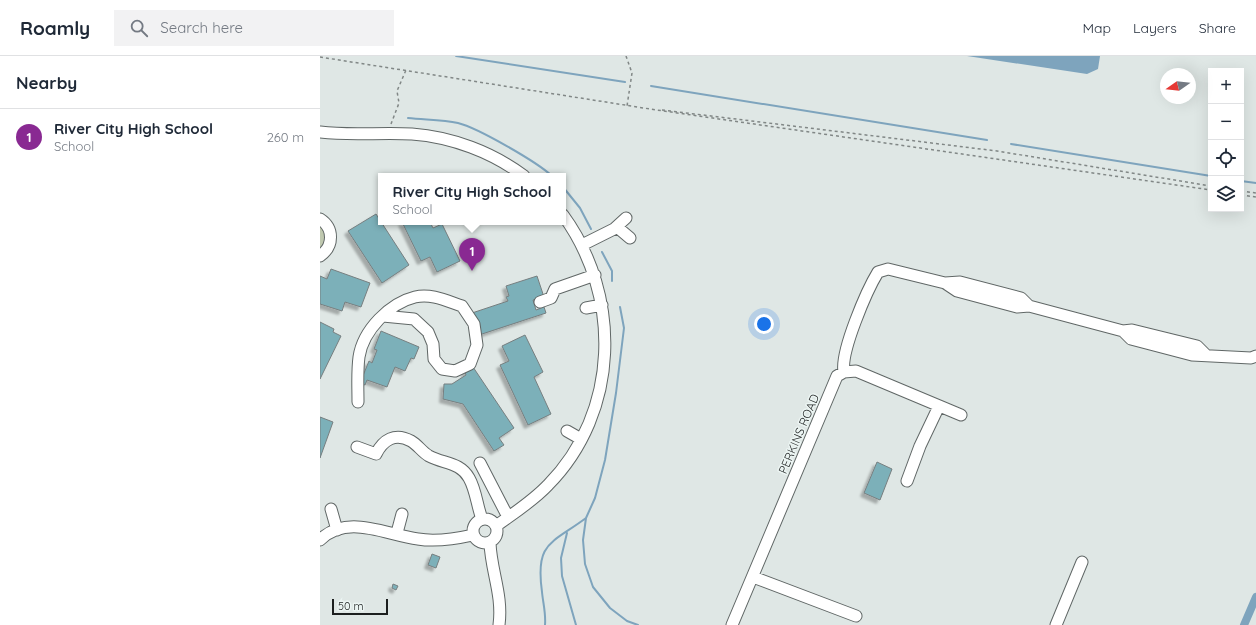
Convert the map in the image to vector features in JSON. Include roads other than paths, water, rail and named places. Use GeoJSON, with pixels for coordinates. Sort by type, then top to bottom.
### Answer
{"type":"FeatureCollection","features":[{"type":"Feature","properties":{"kind":"street"},"geometry":{"type":"LineString","coordinates":[[320,132],[349,135],[390,134],[429,136],[462,144],[496,158],[519,173]]}},
{"type":"Feature","properties":{"kind":"street"},"geometry":{"type":"LineString","coordinates":[[582,245],[617,227],[626,218]]}},
{"type":"Feature","properties":{"kind":"street"},"geometry":{"type":"LineString","coordinates":[[320,219],[328,227],[331,240],[329,247],[320,256]]}},
{"type":"Feature","properties":{"kind":"street"},"geometry":{"type":"LineString","coordinates":[[496,526],[548,485],[565,464],[581,439],[594,410],[603,373],[606,344],[602,304],[595,275],[582,245],[566,220]]}},
{"type":"Feature","properties":{"kind":"street"},"geometry":{"type":"LineString","coordinates":[[617,227],[630,238]]}},
{"type":"Feature","properties":{"kind":"street"},"geometry":{"type":"LineString","coordinates":[[961,415],[856,370],[844,372],[843,365],[848,343],[870,284],[878,272],[888,269],[945,283],[960,282],[1021,298],[1029,306],[1123,331],[1132,330],[1197,346],[1206,355],[1251,358],[1256,356]]}},
{"type":"Feature","properties":{"kind":"street"},"geometry":{"type":"LineString","coordinates":[[540,302],[551,298],[556,289],[595,275]]}},
{"type":"Feature","properties":{"kind":"street"},"geometry":{"type":"LineString","coordinates":[[358,402],[359,355],[367,334],[383,316],[397,304],[416,297],[435,296],[462,306],[474,324],[477,345],[470,364],[456,371],[442,369],[434,359],[433,344],[428,332],[414,319],[383,316]]}},
{"type":"Feature","properties":{"kind":"street"},"geometry":{"type":"LineString","coordinates":[[586,308],[602,304]]}},
{"type":"Feature","properties":{"kind":"street","name":"PERKINS ROAD"},"geometry":{"type":"LineString","coordinates":[[732,625],[837,376],[844,372]]}},
{"type":"Feature","properties":{"kind":"street"},"geometry":{"type":"LineString","coordinates":[[907,481],[920,446],[939,406]]}},
{"type":"Feature","properties":{"kind":"street"},"geometry":{"type":"LineString","coordinates":[[567,431],[581,439]]}},
{"type":"Feature","properties":{"kind":"street"},"geometry":{"type":"LineString","coordinates":[[357,447],[376,454],[381,445],[390,438],[399,436],[411,441],[421,452],[450,463],[461,469],[469,478],[482,519]]}},
{"type":"Feature","properties":{"kind":"street"},"geometry":{"type":"LineString","coordinates":[[480,463],[508,517]]}},
{"type":"Feature","properties":{"kind":"street"},"geometry":{"type":"LineString","coordinates":[[331,509],[336,527]]}},
{"type":"Feature","properties":{"kind":"street"},"geometry":{"type":"LineString","coordinates":[[398,529],[402,514]]}},
{"type":"Feature","properties":{"kind":"street"},"geometry":{"type":"LineString","coordinates":[[482,519],[490,520],[496,526],[496,537],[490,542],[478,542],[473,532],[475,524],[482,519]]}},
{"type":"Feature","properties":{"kind":"street"},"geometry":{"type":"LineString","coordinates":[[320,532],[363,520],[398,529],[428,533],[473,532]]}},
{"type":"Feature","properties":{"kind":"street"},"geometry":{"type":"LineString","coordinates":[[320,540],[336,527],[357,526],[377,530],[395,536],[420,540],[441,540],[473,532]]}},
{"type":"Feature","properties":{"kind":"street"},"geometry":{"type":"LineString","coordinates":[[490,542],[500,604],[499,625]]}},
{"type":"Feature","properties":{"kind":"street"},"geometry":{"type":"LineString","coordinates":[[1056,625],[1082,562]]}},
{"type":"Feature","properties":{"kind":"street"},"geometry":{"type":"LineString","coordinates":[[753,577],[856,616]]}},
{"type":"Feature","properties":{"kind":"water"},"geometry":{"type":"Polygon","coordinates":[[[967,56],[1100,56],[1098,69],[1087,74],[967,56]]]}},
{"type":"Feature","properties":{"kind":"waterway"},"geometry":{"type":"LineString","coordinates":[[456,56],[625,82]]}},
{"type":"Feature","properties":{"kind":"waterway"},"geometry":{"type":"LineString","coordinates":[[651,86],[987,140]]}},
{"type":"Feature","properties":{"kind":"waterway"},"geometry":{"type":"LineString","coordinates":[[408,118],[446,121],[467,126],[507,146],[548,173]]}},
{"type":"Feature","properties":{"kind":"waterway"},"geometry":{"type":"LineString","coordinates":[[1011,144],[1208,176]]}},
{"type":"Feature","properties":{"kind":"waterway"},"geometry":{"type":"LineString","coordinates":[[1244,181],[1256,183]]}},
{"type":"Feature","properties":{"kind":"waterway"},"geometry":{"type":"LineString","coordinates":[[566,191],[580,208],[591,229]]}},
{"type":"Feature","properties":{"kind":"waterway"},"geometry":{"type":"LineString","coordinates":[[602,252],[612,271],[612,281]]}},
{"type":"Feature","properties":{"kind":"waterway"},"geometry":{"type":"LineString","coordinates":[[620,307],[624,328],[616,393],[605,460],[595,498],[586,518],[583,540],[585,564],[593,587],[610,608],[627,621],[638,625]]}},
{"type":"Feature","properties":{"kind":"waterway"},"geometry":{"type":"LineString","coordinates":[[545,625],[545,612],[540,576],[541,563],[544,553],[548,546],[555,540],[586,518]]}},
{"type":"Feature","properties":{"kind":"waterway"},"geometry":{"type":"LineString","coordinates":[[567,533],[561,558],[562,576],[576,625]]}},
{"type":"Feature","properties":{"kind":"waterway"},"geometry":{"type":"LineString","coordinates":[[1244,625],[1256,597]]}},
{"type":"Feature","properties":{"kind":"place","name":"River City High School"},"geometry":{"type":"Point","coordinates":[472,271]}}]}
